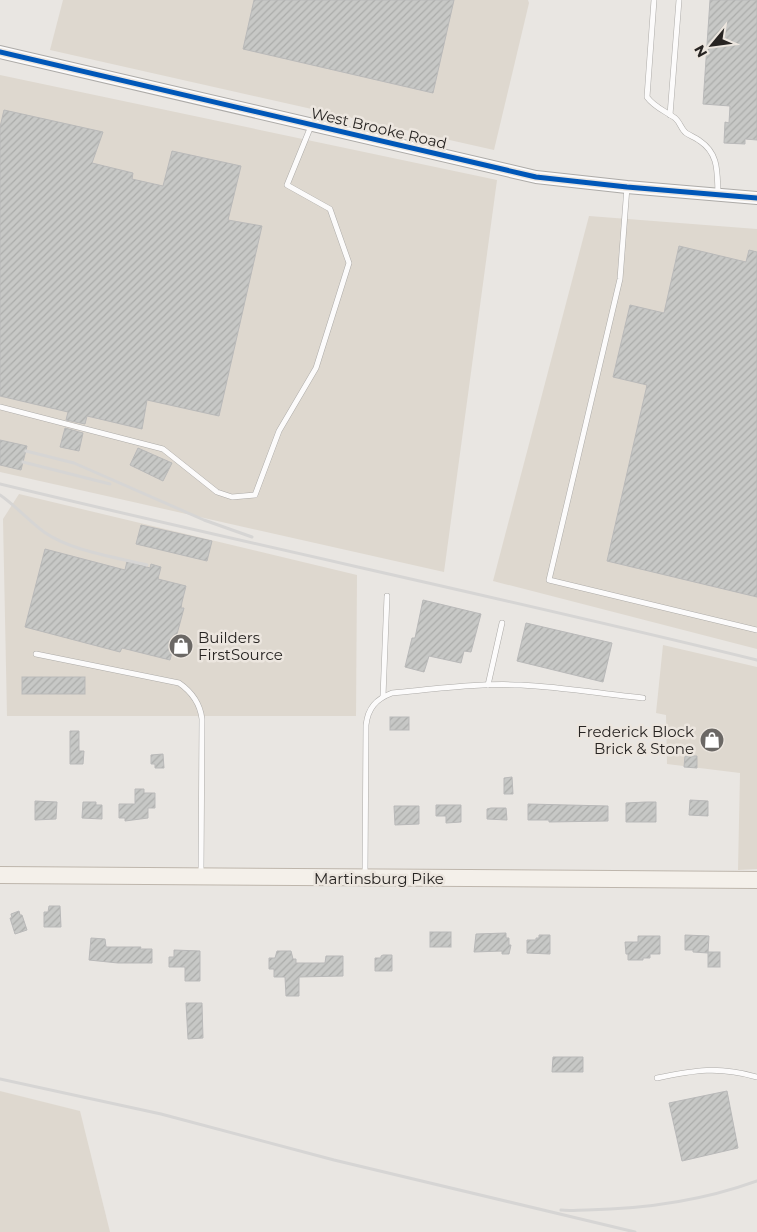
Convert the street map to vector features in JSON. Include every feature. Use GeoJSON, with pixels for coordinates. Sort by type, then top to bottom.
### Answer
{"type":"FeatureCollection","features":[{"type":"Feature","properties":{"kind":"main road","name":"Martinsburg Pike"},"geometry":{"type":"LineString","coordinates":[[0,875],[757,880]]}},
{"type":"Feature","properties":{"kind":"street","name":"West Brooke Road"},"geometry":{"type":"LineString","coordinates":[[0,52],[536,176],[627,187],[757,198]]}},
{"type":"Feature","properties":{"kind":"lane"},"geometry":{"type":"LineString","coordinates":[[654,0],[647,97],[653,106],[678,120],[684,132],[702,141],[714,154],[718,195]]}},
{"type":"Feature","properties":{"kind":"lane"},"geometry":{"type":"LineString","coordinates":[[670,115],[679,0]]}},
{"type":"Feature","properties":{"kind":"lane"},"geometry":{"type":"LineString","coordinates":[[0,407],[163,449],[217,492],[232,497],[255,495],[279,431],[316,368],[349,263],[330,209],[287,185],[311,125]]}},
{"type":"Feature","properties":{"kind":"lane"},"geometry":{"type":"LineString","coordinates":[[627,187],[620,279],[549,580],[757,630]]}},
{"type":"Feature","properties":{"kind":"lane"},"geometry":{"type":"LineString","coordinates":[[383,696],[388,596]]}},
{"type":"Feature","properties":{"kind":"lane"},"geometry":{"type":"LineString","coordinates":[[488,685],[502,623]]}},
{"type":"Feature","properties":{"kind":"lane"},"geometry":{"type":"LineString","coordinates":[[36,654],[179,683],[194,696],[202,719],[201,877]]}},
{"type":"Feature","properties":{"kind":"lane"},"geometry":{"type":"LineString","coordinates":[[365,878],[366,725],[370,709],[383,696],[392,693],[464,686],[523,685],[643,698]]}},
{"type":"Feature","properties":{"kind":"lane"},"geometry":{"type":"LineString","coordinates":[[657,1078],[692,1070],[710,1069],[738,1072],[757,1077]]}},
{"type":"Feature","properties":{"kind":"shaded area"},"geometry":{"type":"Polygon","coordinates":[[[63,0],[528,0],[529,3],[494,150],[50,50],[63,0]]]}},
{"type":"Feature","properties":{"kind":"shaded area"},"geometry":{"type":"Polygon","coordinates":[[[0,75],[497,180],[444,572],[0,472],[0,75]]]}},
{"type":"Feature","properties":{"kind":"shaded area"},"geometry":{"type":"Polygon","coordinates":[[[589,216],[757,229],[757,649],[493,581],[589,216]]]}},
{"type":"Feature","properties":{"kind":"shaded area","name":"Builders FirstSource"},"geometry":{"type":"Polygon","coordinates":[[[19,494],[357,575],[356,716],[7,716],[3,519],[19,494]]]}},
{"type":"Feature","properties":{"kind":"shaded area","name":"Frederick Block Brick & Stone"},"geometry":{"type":"Polygon","coordinates":[[[663,645],[757,667],[757,869],[738,870],[740,773],[667,764],[666,715],[656,713],[663,645]]]}},
{"type":"Feature","properties":{"kind":"shaded area"},"geometry":{"type":"Polygon","coordinates":[[[0,1091],[80,1111],[110,1232],[0,1232],[0,1091]]]}},
{"type":"Feature","properties":{"kind":"building"},"geometry":{"type":"Polygon","coordinates":[[[254,0],[454,0],[433,93],[243,49],[254,0]]]}},
{"type":"Feature","properties":{"kind":"building"},"geometry":{"type":"Polygon","coordinates":[[[710,0],[757,0],[757,140],[745,139],[745,144],[724,143],[725,122],[729,123],[730,106],[703,104],[710,0]]]}},
{"type":"Feature","properties":{"kind":"building"},"geometry":{"type":"Polygon","coordinates":[[[4,110],[103,132],[92,163],[133,173],[132,179],[163,186],[172,151],[241,166],[228,220],[262,226],[219,416],[147,400],[142,429],[87,416],[85,424],[66,420],[68,412],[0,396],[0,127],[4,110]]]}},
{"type":"Feature","properties":{"kind":"building"},"geometry":{"type":"Polygon","coordinates":[[[679,246],[746,262],[749,250],[757,252],[757,597],[607,561],[647,385],[613,377],[630,305],[664,313],[679,246]]]}},
{"type":"Feature","properties":{"kind":"building"},"geometry":{"type":"Polygon","coordinates":[[[65,428],[83,433],[79,451],[60,447],[65,428]]]}},
{"type":"Feature","properties":{"kind":"building"},"geometry":{"type":"Polygon","coordinates":[[[0,440],[27,446],[21,470],[0,465],[0,440]]]}},
{"type":"Feature","properties":{"kind":"building"},"geometry":{"type":"Polygon","coordinates":[[[138,448],[172,463],[163,481],[130,465],[138,448]]]}},
{"type":"Feature","properties":{"kind":"building"},"geometry":{"type":"Polygon","coordinates":[[[141,525],[212,541],[207,561],[136,544],[141,525]]]}},
{"type":"Feature","properties":{"kind":"building"},"geometry":{"type":"Polygon","coordinates":[[[45,549],[125,570],[127,561],[150,568],[151,564],[161,567],[158,579],[186,586],[181,608],[184,608],[170,660],[122,648],[120,652],[25,627],[45,549]]]}},
{"type":"Feature","properties":{"kind":"building"},"geometry":{"type":"Polygon","coordinates":[[[423,600],[481,614],[471,652],[464,651],[461,663],[429,656],[424,672],[405,667],[412,638],[415,638],[423,600]]]}},
{"type":"Feature","properties":{"kind":"building"},"geometry":{"type":"Polygon","coordinates":[[[526,623],[612,643],[603,682],[517,661],[526,623]]]}},
{"type":"Feature","properties":{"kind":"building"},"geometry":{"type":"Polygon","coordinates":[[[22,677],[85,677],[85,694],[22,694],[22,677]]]}},
{"type":"Feature","properties":{"kind":"building"},"geometry":{"type":"Polygon","coordinates":[[[390,717],[409,717],[409,730],[390,730],[390,717]]]}},
{"type":"Feature","properties":{"kind":"building"},"geometry":{"type":"Polygon","coordinates":[[[70,731],[79,731],[79,751],[84,751],[83,764],[70,764],[70,731]]]}},
{"type":"Feature","properties":{"kind":"building"},"geometry":{"type":"Polygon","coordinates":[[[163,754],[164,768],[155,768],[155,764],[151,764],[151,755],[163,754]]]}},
{"type":"Feature","properties":{"kind":"building"},"geometry":{"type":"Polygon","coordinates":[[[685,756],[697,756],[697,768],[684,767],[685,756]]]}},
{"type":"Feature","properties":{"kind":"building"},"geometry":{"type":"Polygon","coordinates":[[[512,777],[513,794],[504,794],[504,778],[512,777]]]}},
{"type":"Feature","properties":{"kind":"building"},"geometry":{"type":"Polygon","coordinates":[[[135,789],[144,789],[144,793],[155,793],[155,808],[148,808],[148,818],[125,821],[125,818],[119,818],[119,804],[135,804],[135,789]]]}},
{"type":"Feature","properties":{"kind":"building"},"geometry":{"type":"Polygon","coordinates":[[[690,800],[708,801],[708,816],[689,815],[690,800]]]}},
{"type":"Feature","properties":{"kind":"building"},"geometry":{"type":"Polygon","coordinates":[[[35,801],[57,802],[56,819],[35,820],[35,801]]]}},
{"type":"Feature","properties":{"kind":"building"},"geometry":{"type":"Polygon","coordinates":[[[83,802],[96,802],[96,805],[102,805],[102,819],[82,818],[83,802]]]}},
{"type":"Feature","properties":{"kind":"building"},"geometry":{"type":"Polygon","coordinates":[[[656,802],[656,822],[626,822],[626,803],[656,802]]]}},
{"type":"Feature","properties":{"kind":"building"},"geometry":{"type":"Polygon","coordinates":[[[528,804],[608,806],[608,821],[549,822],[549,820],[528,820],[528,804]]]}},
{"type":"Feature","properties":{"kind":"building"},"geometry":{"type":"Polygon","coordinates":[[[436,805],[461,805],[461,822],[446,823],[446,816],[436,816],[436,805]]]}},
{"type":"Feature","properties":{"kind":"building"},"geometry":{"type":"Polygon","coordinates":[[[394,806],[419,806],[419,824],[395,825],[394,806]]]}},
{"type":"Feature","properties":{"kind":"building"},"geometry":{"type":"Polygon","coordinates":[[[506,808],[507,820],[487,819],[487,809],[506,808]]]}},
{"type":"Feature","properties":{"kind":"building"},"geometry":{"type":"Polygon","coordinates":[[[49,906],[60,906],[61,927],[44,927],[44,912],[48,912],[49,906]]]}},
{"type":"Feature","properties":{"kind":"building"},"geometry":{"type":"Polygon","coordinates":[[[19,911],[27,930],[15,934],[10,918],[12,918],[11,914],[19,911]]]}},
{"type":"Feature","properties":{"kind":"building"},"geometry":{"type":"Polygon","coordinates":[[[430,932],[451,932],[451,947],[430,947],[430,932]]]}},
{"type":"Feature","properties":{"kind":"building"},"geometry":{"type":"Polygon","coordinates":[[[506,933],[506,938],[509,938],[509,945],[511,945],[509,954],[502,954],[502,951],[474,952],[476,934],[506,933]]]}},
{"type":"Feature","properties":{"kind":"building"},"geometry":{"type":"Polygon","coordinates":[[[539,935],[550,935],[550,954],[527,953],[527,940],[536,940],[536,938],[539,938],[539,935]]]}},
{"type":"Feature","properties":{"kind":"building"},"geometry":{"type":"Polygon","coordinates":[[[685,935],[709,936],[708,953],[685,950],[685,935]]]}},
{"type":"Feature","properties":{"kind":"building"},"geometry":{"type":"Polygon","coordinates":[[[638,936],[660,936],[660,954],[650,954],[650,958],[643,958],[643,960],[628,960],[625,942],[638,942],[638,936]]]}},
{"type":"Feature","properties":{"kind":"building"},"geometry":{"type":"Polygon","coordinates":[[[91,938],[105,939],[106,947],[141,947],[140,949],[152,949],[152,963],[118,963],[89,960],[91,938]]]}},
{"type":"Feature","properties":{"kind":"building"},"geometry":{"type":"Polygon","coordinates":[[[174,950],[200,951],[200,981],[185,981],[185,967],[169,967],[169,957],[174,957],[174,950]]]}},
{"type":"Feature","properties":{"kind":"building"},"geometry":{"type":"Polygon","coordinates":[[[277,951],[291,951],[293,959],[296,959],[296,963],[325,963],[326,956],[343,956],[343,976],[299,977],[299,996],[286,996],[285,977],[274,977],[274,969],[269,969],[269,958],[275,958],[277,951]]]}},
{"type":"Feature","properties":{"kind":"building"},"geometry":{"type":"Polygon","coordinates":[[[708,952],[720,952],[720,967],[708,967],[708,952]]]}},
{"type":"Feature","properties":{"kind":"building"},"geometry":{"type":"Polygon","coordinates":[[[383,955],[392,955],[392,971],[375,971],[375,958],[381,958],[383,955]]]}},
{"type":"Feature","properties":{"kind":"building"},"geometry":{"type":"Polygon","coordinates":[[[186,1003],[202,1003],[203,1038],[188,1039],[186,1003]]]}},
{"type":"Feature","properties":{"kind":"building"},"geometry":{"type":"Polygon","coordinates":[[[553,1057],[583,1057],[583,1072],[552,1072],[553,1057]]]}},
{"type":"Feature","properties":{"kind":"building"},"geometry":{"type":"Polygon","coordinates":[[[727,1091],[738,1148],[682,1161],[669,1103],[727,1091]]]}},
{"type":"Feature","properties":{"kind":"railway"},"geometry":{"type":"LineString","coordinates":[[26,451],[74,463],[204,520],[252,537]]}},
{"type":"Feature","properties":{"kind":"railway"},"geometry":{"type":"LineString","coordinates":[[23,462],[110,484]]}},
{"type":"Feature","properties":{"kind":"railway"},"geometry":{"type":"LineString","coordinates":[[0,484],[757,660]]}},
{"type":"Feature","properties":{"kind":"railway"},"geometry":{"type":"LineString","coordinates":[[0,495],[38,528],[55,539],[94,553],[147,565]]}},
{"type":"Feature","properties":{"kind":"railway"},"geometry":{"type":"LineString","coordinates":[[0,1079],[161,1114],[334,1160],[635,1232]]}},
{"type":"Feature","properties":{"kind":"railway"},"geometry":{"type":"LineString","coordinates":[[561,1210],[630,1208],[673,1203],[715,1194],[757,1181]]}},
{"type":"Feature","properties":{"kind":"cycle path"},"geometry":{"type":"LineString","coordinates":[[0,52],[536,177],[757,198]]}},
{"type":"Feature","properties":{"kind":"place","name":"Builders FirstSource"},"geometry":{"type":"Point","coordinates":[181,646]}},
{"type":"Feature","properties":{"kind":"place","name":"Frederick Block Brick & Stone"},"geometry":{"type":"Point","coordinates":[712,740]}}]}
